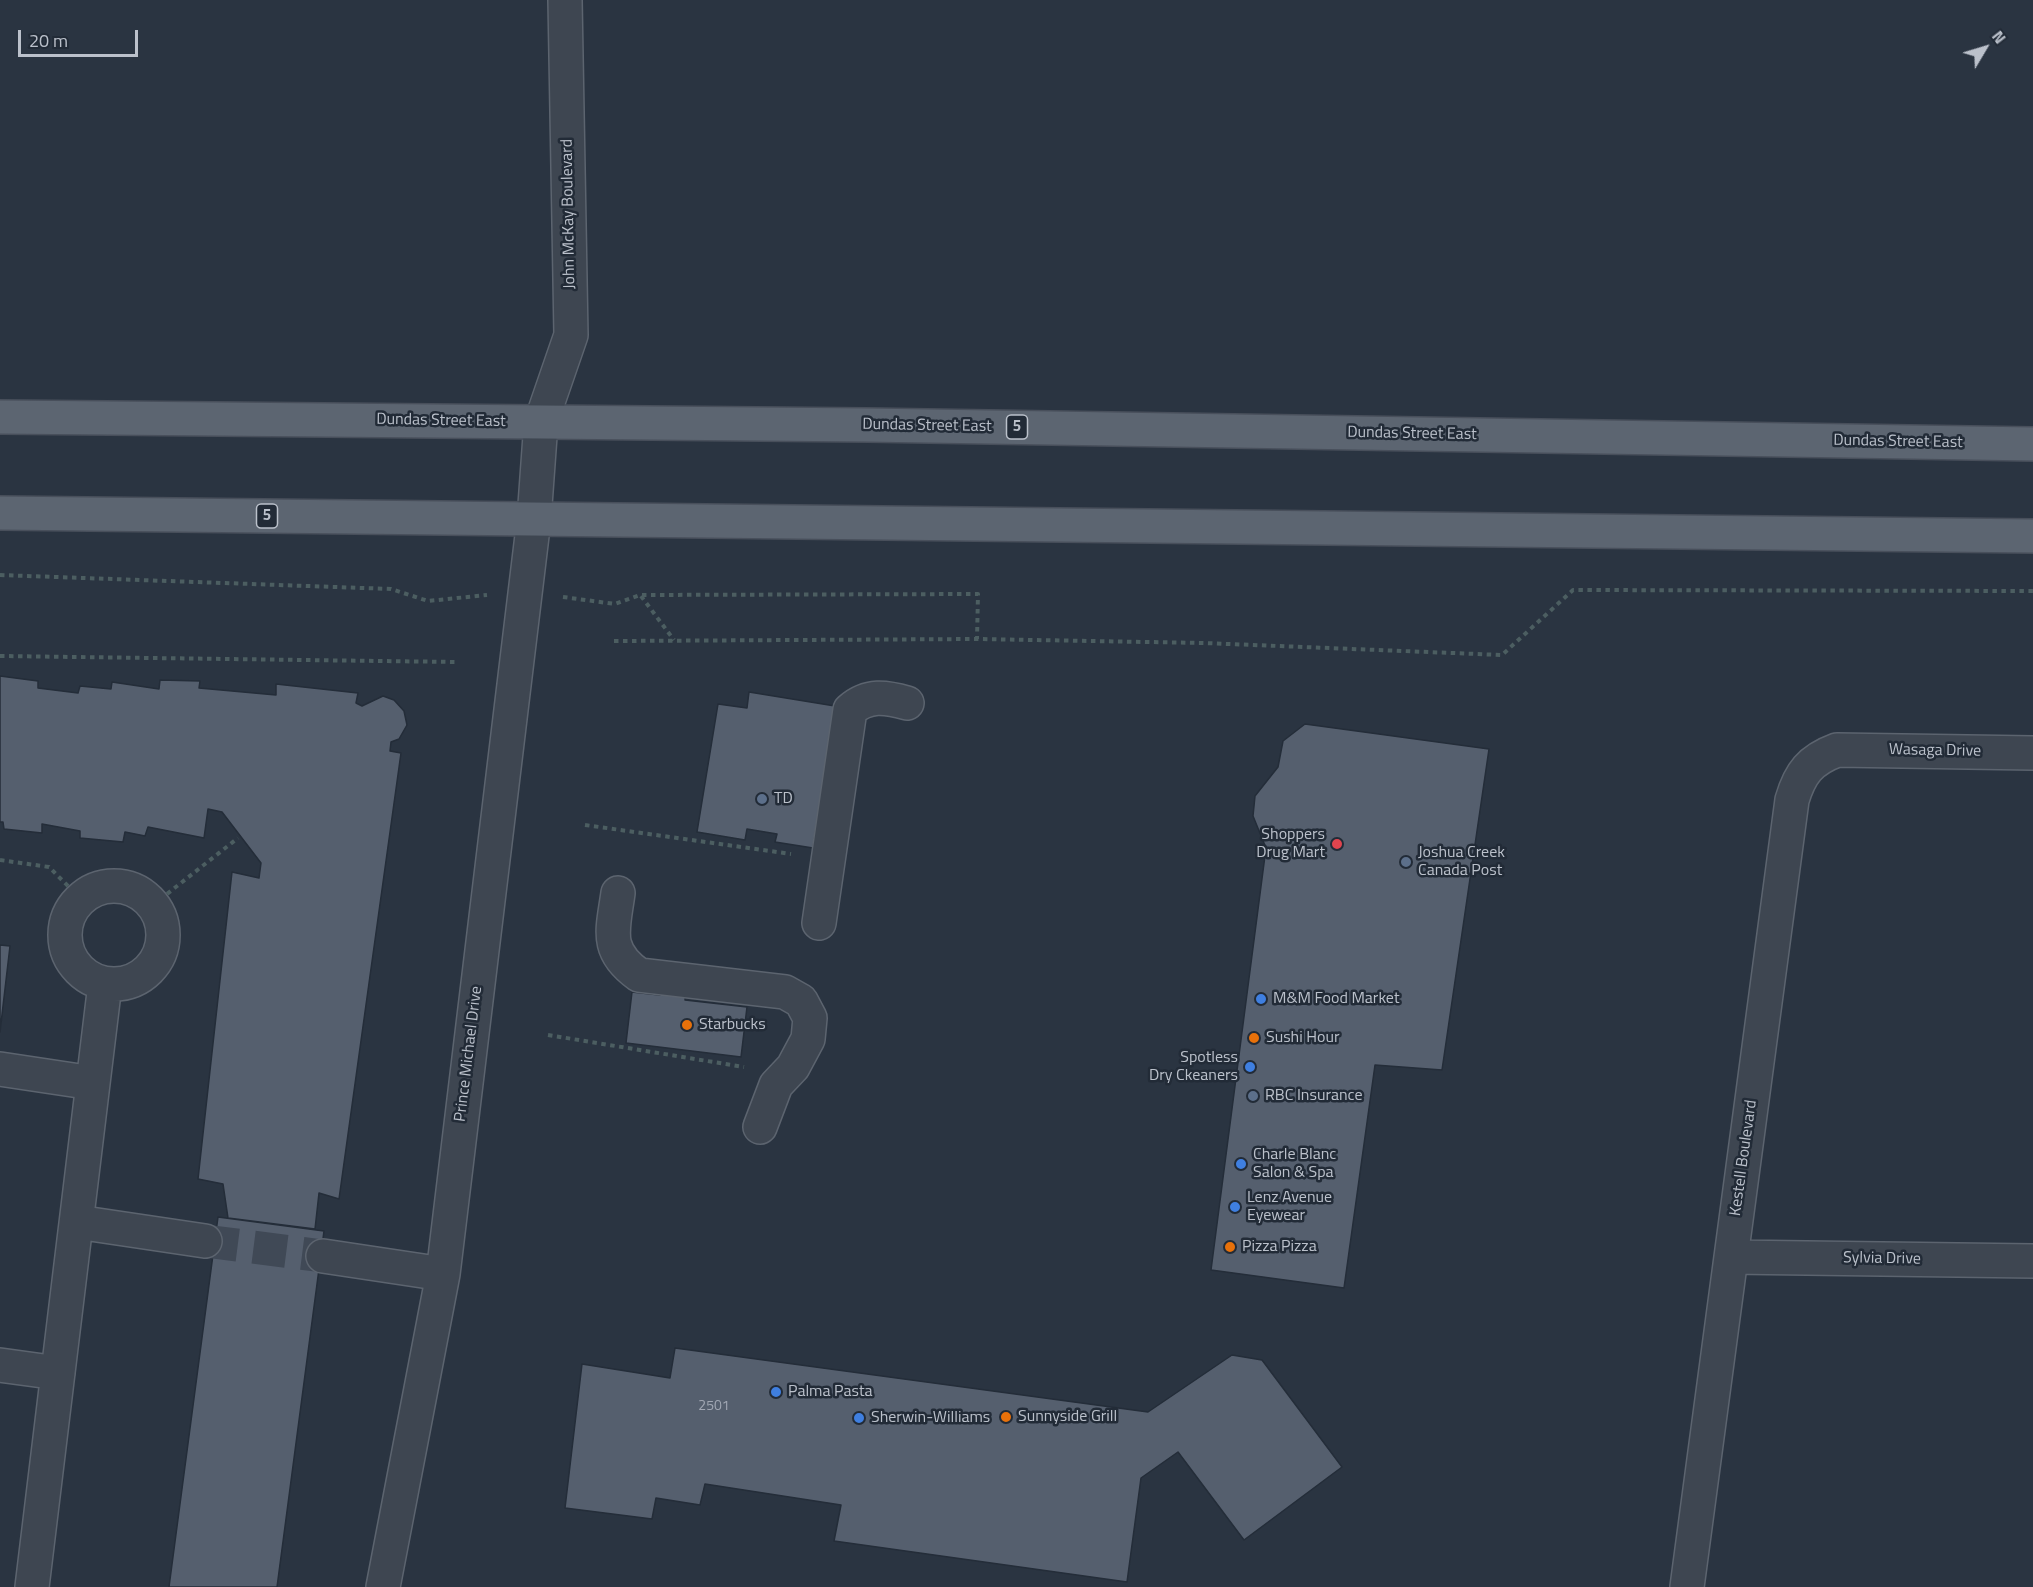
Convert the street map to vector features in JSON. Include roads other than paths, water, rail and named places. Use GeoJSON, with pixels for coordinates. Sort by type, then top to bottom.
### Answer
{"type":"FeatureCollection","features":[{"type":"Feature","properties":{"kind":"main road","name":"Dundas Street East"},"geometry":{"type":"LineString","coordinates":[[0,417],[891,425],[2033,444]]}},
{"type":"Feature","properties":{"kind":"main road","name":"5"},"geometry":{"type":"LineString","coordinates":[[0,513],[2033,536]]}},
{"type":"Feature","properties":{"kind":"street","name":"John McKay Boulevard"},"geometry":{"type":"LineString","coordinates":[[534,519],[541,422],[571,335],[564,0]]}},
{"type":"Feature","properties":{"kind":"street","name":"Prince Michael Drive"},"geometry":{"type":"LineString","coordinates":[[383,1587],[443,1274],[534,519]]}},
{"type":"Feature","properties":{"kind":"street"},"geometry":{"type":"LineString","coordinates":[[819,923],[850,710],[860,701],[870,698],[907,703]]}},
{"type":"Feature","properties":{"kind":"street","name":"Wasaga Drive"},"geometry":{"type":"LineString","coordinates":[[1837,750],[2033,753]]}},
{"type":"Feature","properties":{"kind":"street","name":"Kestell Boulevard"},"geometry":{"type":"LineString","coordinates":[[1687,1587],[1792,800],[1797,783],[1811,762],[1819,756],[1837,750]]}},
{"type":"Feature","properties":{"kind":"street"},"geometry":{"type":"LineString","coordinates":[[109,886],[125,887],[141,893],[153,905],[161,920],[163,937],[160,954],[151,968],[138,979],[122,984],[105,984],[90,979],[77,969],[64,941],[65,925],[70,910],[80,898],[109,886]]}},
{"type":"Feature","properties":{"kind":"street"},"geometry":{"type":"LineString","coordinates":[[618,893],[613,932],[615,951],[624,965],[639,975],[785,992],[801,1001],[810,1017],[808,1039],[793,1067],[776,1085],[760,1127]]}},
{"type":"Feature","properties":{"kind":"street"},"geometry":{"type":"LineString","coordinates":[[32,1587],[105,984]]}},
{"type":"Feature","properties":{"kind":"street"},"geometry":{"type":"LineString","coordinates":[[0,1069],[93,1083]]}},
{"type":"Feature","properties":{"kind":"street"},"geometry":{"type":"LineString","coordinates":[[76,1222],[205,1241]]}},
{"type":"Feature","properties":{"kind":"street"},"geometry":{"type":"LineString","coordinates":[[323,1256],[443,1274]]}},
{"type":"Feature","properties":{"kind":"street","name":"Sylvia Drive"},"geometry":{"type":"LineString","coordinates":[[1731,1257],[2033,1262]]}},
{"type":"Feature","properties":{"kind":"street"},"geometry":{"type":"LineString","coordinates":[[0,1365],[58,1373]]}},
{"type":"Feature","properties":{"kind":"tunnel"},"geometry":{"type":"LineString","coordinates":[[205,1241],[323,1256]]}},
{"type":"Feature","properties":{"kind":"place","name":"TD"},"geometry":{"type":"Point","coordinates":[762,799]}},
{"type":"Feature","properties":{"kind":"place","name":"Shoppers Drug Mart"},"geometry":{"type":"Point","coordinates":[1337,844]}},
{"type":"Feature","properties":{"kind":"place","name":"Joshua Creek Canada Post"},"geometry":{"type":"Point","coordinates":[1406,862]}},
{"type":"Feature","properties":{"kind":"place","name":"M&M Food Market"},"geometry":{"type":"Point","coordinates":[1261,999]}},
{"type":"Feature","properties":{"kind":"place","name":"Starbucks"},"geometry":{"type":"Point","coordinates":[687,1025]}},
{"type":"Feature","properties":{"kind":"place","name":"Sushi Hour"},"geometry":{"type":"Point","coordinates":[1254,1038]}},
{"type":"Feature","properties":{"kind":"place","name":"Spotless Dry Ckeaners"},"geometry":{"type":"Point","coordinates":[1250,1067]}},
{"type":"Feature","properties":{"kind":"place","name":"RBC Insurance"},"geometry":{"type":"Point","coordinates":[1253,1096]}},
{"type":"Feature","properties":{"kind":"place","name":"Charle Blanc Salon & Spa"},"geometry":{"type":"Point","coordinates":[1241,1164]}},
{"type":"Feature","properties":{"kind":"place","name":"Lenz Avenue Eyewear"},"geometry":{"type":"Point","coordinates":[1235,1207]}},
{"type":"Feature","properties":{"kind":"place","name":"Pizza Pizza"},"geometry":{"type":"Point","coordinates":[1230,1247]}},
{"type":"Feature","properties":{"kind":"place","name":"Palma Pasta"},"geometry":{"type":"Point","coordinates":[776,1392]}},
{"type":"Feature","properties":{"kind":"place","name":"Sunnyside Grill"},"geometry":{"type":"Point","coordinates":[1006,1417]}},
{"type":"Feature","properties":{"kind":"place","name":"Sherwin-Williams"},"geometry":{"type":"Point","coordinates":[859,1418]}}]}
